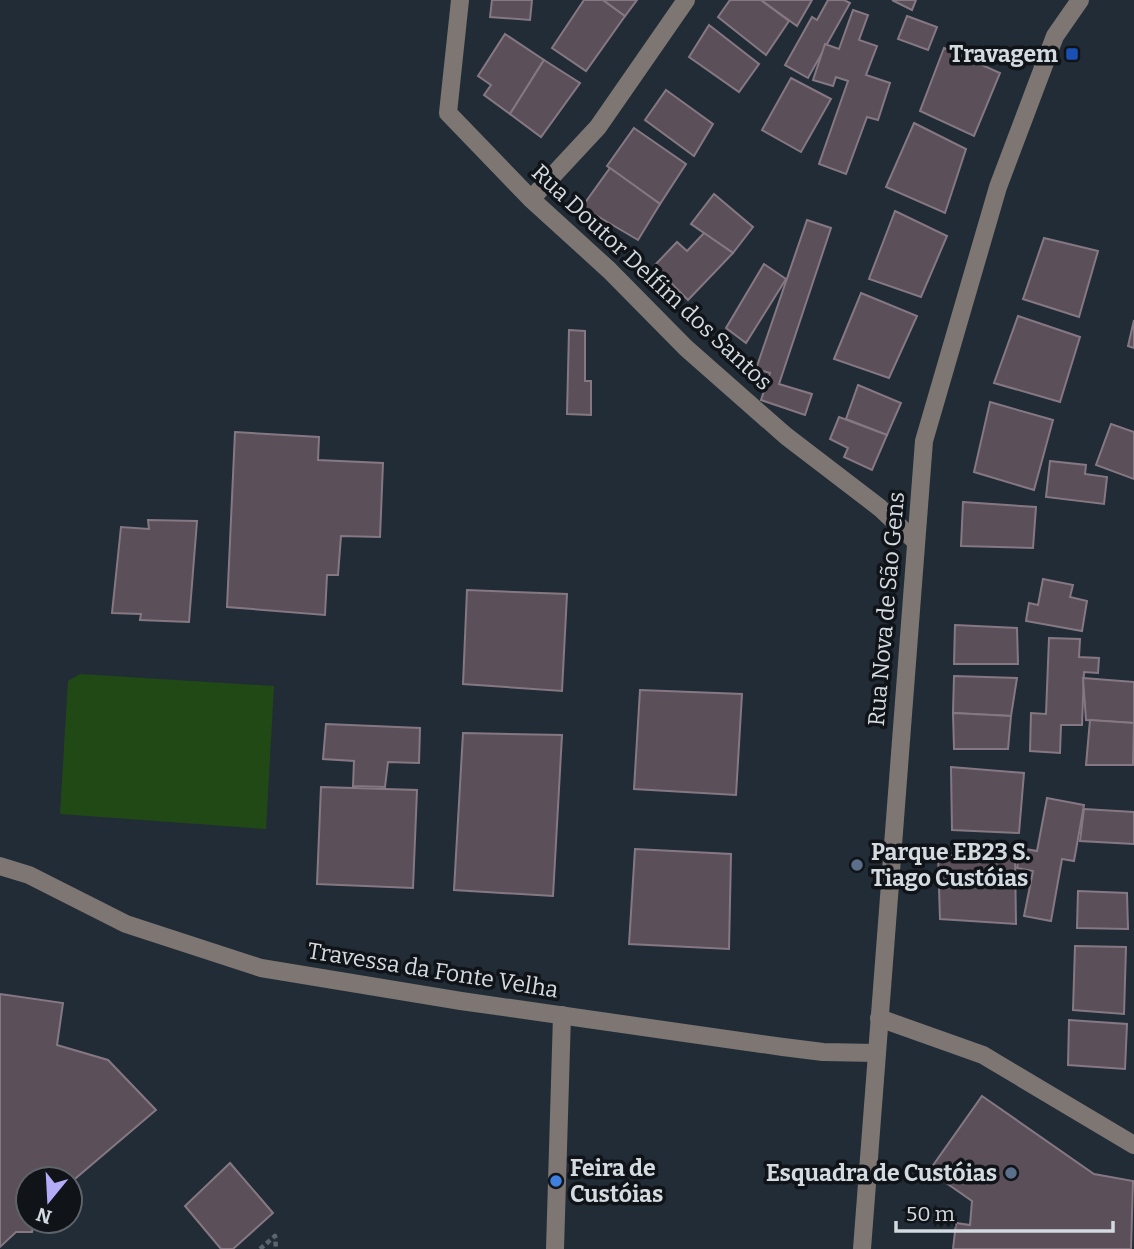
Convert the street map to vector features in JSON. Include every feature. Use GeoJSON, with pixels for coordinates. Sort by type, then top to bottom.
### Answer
{"type":"FeatureCollection","features":[{"type":"Feature","properties":{"kind":"street","name":"Rua Doutor Delfim dos Santos"},"geometry":{"type":"LineString","coordinates":[[460,0],[448,113],[531,199],[609,270],[686,348],[786,436],[880,508],[916,542]]}},
{"type":"Feature","properties":{"kind":"street"},"geometry":{"type":"LineString","coordinates":[[531,199],[598,127],[686,0]]}},
{"type":"Feature","properties":{"kind":"street","name":"Rua Nova de São Gens"},"geometry":{"type":"LineString","coordinates":[[862,1249],[924,441],[998,187],[1055,36],[1080,0]]}},
{"type":"Feature","properties":{"kind":"street","name":"Travessa da Fonte Velha"},"geometry":{"type":"LineString","coordinates":[[0,866],[29,875],[126,924],[261,968],[461,1001],[783,1047],[823,1052],[877,1053]]}},
{"type":"Feature","properties":{"kind":"street"},"geometry":{"type":"LineString","coordinates":[[555,1249],[562,1015]]}},
{"type":"Feature","properties":{"kind":"street"},"geometry":{"type":"LineString","coordinates":[[879,1018],[983,1055],[1134,1145]]}},
{"type":"Feature","properties":{"kind":"path"},"geometry":{"type":"LineString","coordinates":[[260,1249],[275,1236],[276,1249]]}},
{"type":"Feature","properties":{"kind":"green space"},"geometry":{"type":"Polygon","coordinates":[[[80,674],[274,686],[266,829],[60,814],[68,681],[80,674]]]}},
{"type":"Feature","properties":{"kind":"building"},"geometry":{"type":"Polygon","coordinates":[[[492,0],[532,0],[530,20],[490,17],[492,0]]]}},
{"type":"Feature","properties":{"kind":"building"},"geometry":{"type":"Polygon","coordinates":[[[584,0],[603,0],[625,16],[586,71],[552,48],[584,0]]]}},
{"type":"Feature","properties":{"kind":"building"},"geometry":{"type":"Polygon","coordinates":[[[603,0],[637,0],[625,16],[603,0]]]}},
{"type":"Feature","properties":{"kind":"building"},"geometry":{"type":"Polygon","coordinates":[[[730,0],[761,0],[789,21],[766,55],[718,17],[730,0]]]}},
{"type":"Feature","properties":{"kind":"building"},"geometry":{"type":"Polygon","coordinates":[[[761,0],[812,0],[797,26],[761,0]]]}},
{"type":"Feature","properties":{"kind":"building"},"geometry":{"type":"Polygon","coordinates":[[[828,0],[844,0],[850,3],[808,78],[785,65],[812,17],[817,20],[828,0]]]}},
{"type":"Feature","properties":{"kind":"building"},"geometry":{"type":"Polygon","coordinates":[[[892,0],[916,0],[912,10],[892,0]]]}},
{"type":"Feature","properties":{"kind":"building"},"geometry":{"type":"Polygon","coordinates":[[[853,10],[868,15],[859,40],[877,46],[866,75],[890,83],[878,120],[867,117],[846,174],[819,164],[848,81],[836,77],[833,86],[813,80],[825,44],[839,49],[853,10]]]}},
{"type":"Feature","properties":{"kind":"building"},"geometry":{"type":"Polygon","coordinates":[[[907,16],[937,27],[928,50],[898,39],[907,16]]]}},
{"type":"Feature","properties":{"kind":"building"},"geometry":{"type":"Polygon","coordinates":[[[709,25],[759,64],[739,92],[689,57],[709,25]]]}},
{"type":"Feature","properties":{"kind":"building"},"geometry":{"type":"Polygon","coordinates":[[[505,34],[544,60],[510,114],[484,95],[491,85],[478,76],[505,34]]]}},
{"type":"Feature","properties":{"kind":"building"},"geometry":{"type":"Polygon","coordinates":[[[944,48],[1000,73],[974,136],[920,111],[944,48]]]}},
{"type":"Feature","properties":{"kind":"building"},"geometry":{"type":"Polygon","coordinates":[[[544,60],[580,83],[541,137],[510,114],[544,60]]]}},
{"type":"Feature","properties":{"kind":"building"},"geometry":{"type":"Polygon","coordinates":[[[791,78],[831,99],[801,152],[762,130],[791,78]]]}},
{"type":"Feature","properties":{"kind":"building"},"geometry":{"type":"Polygon","coordinates":[[[666,90],[713,124],[694,156],[645,120],[666,90]]]}},
{"type":"Feature","properties":{"kind":"building"},"geometry":{"type":"Polygon","coordinates":[[[914,123],[966,149],[945,213],[886,187],[914,123]]]}},
{"type":"Feature","properties":{"kind":"building"},"geometry":{"type":"Polygon","coordinates":[[[634,128],[686,164],[660,204],[607,166],[634,128]]]}},
{"type":"Feature","properties":{"kind":"building"},"geometry":{"type":"Polygon","coordinates":[[[610,168],[660,204],[638,240],[582,207],[610,168]]]}},
{"type":"Feature","properties":{"kind":"building"},"geometry":{"type":"Polygon","coordinates":[[[714,194],[753,227],[733,253],[691,224],[714,194]]]}},
{"type":"Feature","properties":{"kind":"building"},"geometry":{"type":"Polygon","coordinates":[[[895,211],[947,236],[921,297],[869,279],[895,211]]]}},
{"type":"Feature","properties":{"kind":"building"},"geometry":{"type":"Polygon","coordinates":[[[807,220],[831,228],[779,384],[812,394],[805,415],[761,400],[770,373],[756,369],[807,220]]]}},
{"type":"Feature","properties":{"kind":"building"},"geometry":{"type":"Polygon","coordinates":[[[704,233],[733,253],[688,300],[654,266],[677,242],[687,251],[704,233]]]}},
{"type":"Feature","properties":{"kind":"building"},"geometry":{"type":"Polygon","coordinates":[[[1044,238],[1098,251],[1079,317],[1023,299],[1044,238]]]}},
{"type":"Feature","properties":{"kind":"building"},"geometry":{"type":"Polygon","coordinates":[[[764,264],[786,279],[746,343],[726,328],[764,264]]]}},
{"type":"Feature","properties":{"kind":"building"},"geometry":{"type":"Polygon","coordinates":[[[861,293],[917,316],[889,378],[834,359],[861,293]]]}},
{"type":"Feature","properties":{"kind":"building"},"geometry":{"type":"Polygon","coordinates":[[[1018,316],[1080,337],[1060,402],[994,383],[1018,316]]]}},
{"type":"Feature","properties":{"kind":"building"},"geometry":{"type":"Polygon","coordinates":[[[1134,320],[1134,348],[1128,346],[1134,320]]]}},
{"type":"Feature","properties":{"kind":"building"},"geometry":{"type":"Polygon","coordinates":[[[569,330],[585,331],[585,381],[591,381],[591,415],[567,414],[569,330]]]}},
{"type":"Feature","properties":{"kind":"building"},"geometry":{"type":"Polygon","coordinates":[[[858,385],[901,403],[887,435],[846,419],[858,385]]]}},
{"type":"Feature","properties":{"kind":"building"},"geometry":{"type":"Polygon","coordinates":[[[990,402],[1053,420],[1034,490],[974,472],[990,402]]]}},
{"type":"Feature","properties":{"kind":"building"},"geometry":{"type":"Polygon","coordinates":[[[839,417],[887,435],[872,470],[844,457],[848,448],[830,439],[839,417]]]}},
{"type":"Feature","properties":{"kind":"building"},"geometry":{"type":"Polygon","coordinates":[[[1111,424],[1134,432],[1134,479],[1096,465],[1111,424]]]}},
{"type":"Feature","properties":{"kind":"building"},"geometry":{"type":"Polygon","coordinates":[[[235,432],[319,437],[318,460],[383,463],[380,537],[341,536],[338,575],[327,575],[325,615],[227,607],[235,432]]]}},
{"type":"Feature","properties":{"kind":"building"},"geometry":{"type":"Polygon","coordinates":[[[1050,461],[1086,465],[1085,474],[1107,477],[1104,504],[1046,497],[1050,461]]]}},
{"type":"Feature","properties":{"kind":"building"},"geometry":{"type":"Polygon","coordinates":[[[963,502],[1036,507],[1033,548],[961,546],[963,502]]]}},
{"type":"Feature","properties":{"kind":"building"},"geometry":{"type":"Polygon","coordinates":[[[148,520],[197,521],[189,622],[140,620],[141,614],[112,613],[121,527],[149,529],[148,520]]]}},
{"type":"Feature","properties":{"kind":"building"},"geometry":{"type":"Polygon","coordinates":[[[1043,579],[1073,585],[1070,597],[1087,601],[1082,631],[1026,621],[1029,603],[1038,605],[1043,579]]]}},
{"type":"Feature","properties":{"kind":"building"},"geometry":{"type":"Polygon","coordinates":[[[467,590],[567,594],[562,691],[463,684],[467,590]]]}},
{"type":"Feature","properties":{"kind":"building"},"geometry":{"type":"Polygon","coordinates":[[[955,625],[1017,628],[1018,664],[954,664],[955,625]]]}},
{"type":"Feature","properties":{"kind":"building"},"geometry":{"type":"Polygon","coordinates":[[[1049,638],[1080,639],[1079,657],[1099,658],[1098,673],[1084,672],[1082,725],[1061,725],[1060,753],[1030,751],[1031,713],[1046,714],[1049,638]]]}},
{"type":"Feature","properties":{"kind":"building"},"geometry":{"type":"Polygon","coordinates":[[[954,676],[1017,678],[1011,716],[953,713],[954,676]]]}},
{"type":"Feature","properties":{"kind":"building"},"geometry":{"type":"Polygon","coordinates":[[[1083,678],[1134,682],[1134,723],[1086,720],[1083,678]]]}},
{"type":"Feature","properties":{"kind":"building"},"geometry":{"type":"Polygon","coordinates":[[[640,690],[742,694],[736,795],[634,789],[640,690]]]}},
{"type":"Feature","properties":{"kind":"building"},"geometry":{"type":"Polygon","coordinates":[[[953,713],[1011,716],[1008,749],[954,749],[953,713]]]}},
{"type":"Feature","properties":{"kind":"building"},"geometry":{"type":"Polygon","coordinates":[[[1090,720],[1134,723],[1133,765],[1086,765],[1090,720]]]}},
{"type":"Feature","properties":{"kind":"building"},"geometry":{"type":"Polygon","coordinates":[[[326,724],[420,728],[419,763],[388,762],[385,787],[353,786],[354,761],[323,759],[326,724]]]}},
{"type":"Feature","properties":{"kind":"building"},"geometry":{"type":"Polygon","coordinates":[[[463,733],[562,735],[553,896],[454,890],[463,733]]]}},
{"type":"Feature","properties":{"kind":"building"},"geometry":{"type":"Polygon","coordinates":[[[951,767],[1024,773],[1019,833],[952,830],[951,767]]]}},
{"type":"Feature","properties":{"kind":"building"},"geometry":{"type":"Polygon","coordinates":[[[321,787],[417,790],[413,888],[317,884],[321,787]]]}},
{"type":"Feature","properties":{"kind":"building"},"geometry":{"type":"Polygon","coordinates":[[[1047,798],[1084,805],[1074,861],[1062,859],[1051,921],[1024,916],[1033,871],[1017,868],[1020,848],[1037,851],[1047,798]]]}},
{"type":"Feature","properties":{"kind":"building"},"geometry":{"type":"Polygon","coordinates":[[[1084,809],[1134,812],[1134,844],[1080,841],[1084,809]]]}},
{"type":"Feature","properties":{"kind":"building"},"geometry":{"type":"Polygon","coordinates":[[[635,849],[731,854],[729,949],[629,944],[635,849]]]}},
{"type":"Feature","properties":{"kind":"building"},"geometry":{"type":"Polygon","coordinates":[[[938,855],[1015,856],[1016,924],[940,919],[938,855]]]}},
{"type":"Feature","properties":{"kind":"building"},"geometry":{"type":"Polygon","coordinates":[[[1078,891],[1127,893],[1128,929],[1077,928],[1078,891]]]}},
{"type":"Feature","properties":{"kind":"building"},"geometry":{"type":"Polygon","coordinates":[[[1075,946],[1126,947],[1124,1014],[1073,1010],[1075,946]]]}},
{"type":"Feature","properties":{"kind":"building"},"geometry":{"type":"Polygon","coordinates":[[[0,994],[63,1003],[57,1045],[108,1060],[156,1110],[84,1171],[84,1165],[14,1165],[14,1234],[0,1247],[0,994]]]}},
{"type":"Feature","properties":{"kind":"building"},"geometry":{"type":"Polygon","coordinates":[[[1069,1020],[1127,1024],[1125,1069],[1068,1065],[1069,1020]]]}},
{"type":"Feature","properties":{"kind":"building","name":"Esquadra de Custóias"},"geometry":{"type":"Polygon","coordinates":[[[982,1096],[1094,1174],[1133,1181],[1131,1249],[953,1249],[956,1223],[970,1225],[972,1201],[929,1171],[982,1096]]]}},
{"type":"Feature","properties":{"kind":"building"},"geometry":{"type":"Polygon","coordinates":[[[230,1163],[273,1213],[233,1249],[221,1249],[185,1206],[230,1163]]]}},
{"type":"Feature","properties":{"kind":"place","name":"Travagem"},"geometry":{"type":"Point","coordinates":[1072,54]}},
{"type":"Feature","properties":{"kind":"place","name":"Parque EB23 S. Tiago Custóias"},"geometry":{"type":"Point","coordinates":[857,865]}},
{"type":"Feature","properties":{"kind":"place","name":"Esquadra de Custóias"},"geometry":{"type":"Point","coordinates":[1011,1173]}},
{"type":"Feature","properties":{"kind":"place","name":"Feira de Custóias"},"geometry":{"type":"Point","coordinates":[556,1181]}}]}
